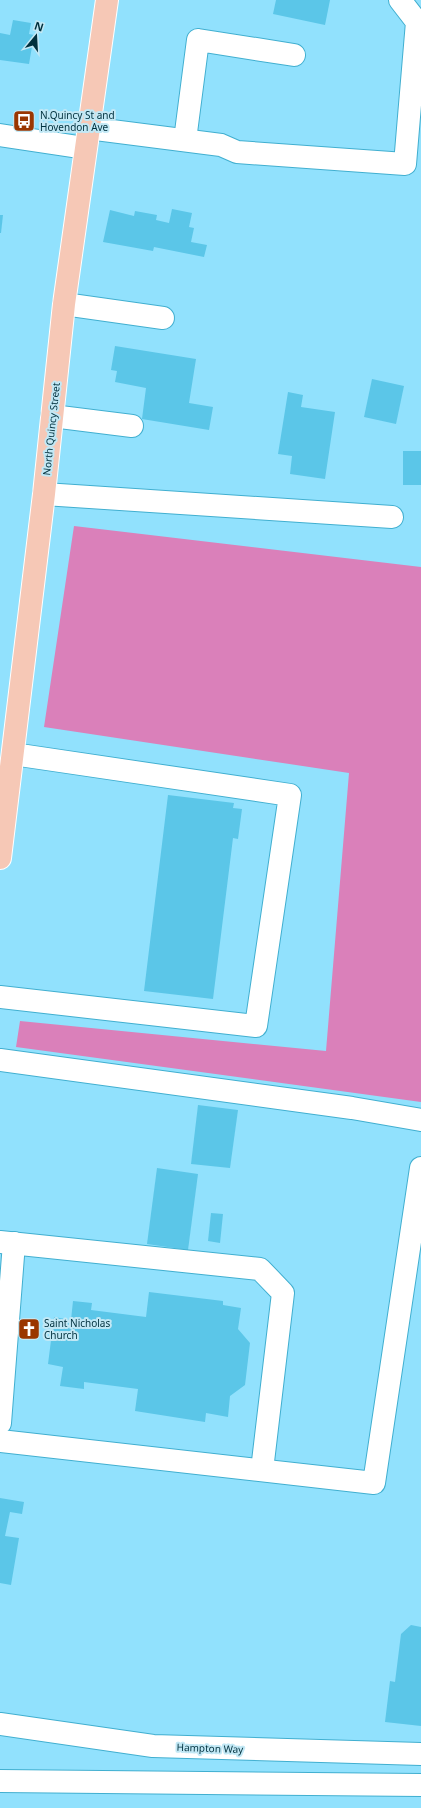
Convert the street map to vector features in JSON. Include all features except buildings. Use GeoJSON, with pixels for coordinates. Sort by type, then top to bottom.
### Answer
{"type":"FeatureCollection","features":[{"type":"Feature","properties":{"kind":"main road","name":"North Quincy Street"},"geometry":{"type":"LineString","coordinates":[[0,858],[44,494],[64,304],[107,0]]}},
{"type":"Feature","properties":{"kind":"street"},"geometry":{"type":"LineString","coordinates":[[0,135],[185,140],[221,145],[237,152],[405,164],[417,22],[400,0]]}},
{"type":"Feature","properties":{"kind":"street"},"geometry":{"type":"LineString","coordinates":[[185,140],[198,40],[294,55]]}},
{"type":"Feature","properties":{"kind":"street"},"geometry":{"type":"LineString","coordinates":[[64,304],[163,318]]}},
{"type":"Feature","properties":{"kind":"street"},"geometry":{"type":"LineString","coordinates":[[52,416],[132,426]]}},
{"type":"Feature","properties":{"kind":"street"},"geometry":{"type":"LineString","coordinates":[[44,494],[392,517]]}},
{"type":"Feature","properties":{"kind":"street"},"geometry":{"type":"LineString","coordinates":[[0,997],[256,1026],[290,795],[12,754]]}},
{"type":"Feature","properties":{"kind":"street"},"geometry":{"type":"LineString","coordinates":[[0,1060],[352,1108],[421,1120]]}},
{"type":"Feature","properties":{"kind":"street"},"geometry":{"type":"LineString","coordinates":[[0,1441],[374,1483],[421,1168]]}},
{"type":"Feature","properties":{"kind":"street"},"geometry":{"type":"LineString","coordinates":[[0,1423],[7,1243],[260,1269],[283,1293],[262,1470]]}},
{"type":"Feature","properties":{"kind":"street","name":"Hampton Way"},"geometry":{"type":"LineString","coordinates":[[0,1724],[153,1746],[421,1754]]}},
{"type":"Feature","properties":{"kind":"street"},"geometry":{"type":"LineString","coordinates":[[0,1781],[421,1784]]}},
{"type":"Feature","properties":{"kind":"shaded area"},"geometry":{"type":"Polygon","coordinates":[[[74,526],[421,567],[421,1102],[16,1047],[20,1021],[326,1051],[349,773],[44,727],[74,526]]]}},
{"type":"Feature","properties":{"kind":"place","name":"N.Quincy St and Hovendon Ave"},"geometry":{"type":"Point","coordinates":[24,121]}},
{"type":"Feature","properties":{"kind":"place","name":"Saint Nicholas Church"},"geometry":{"type":"Point","coordinates":[29,1329]}}]}
